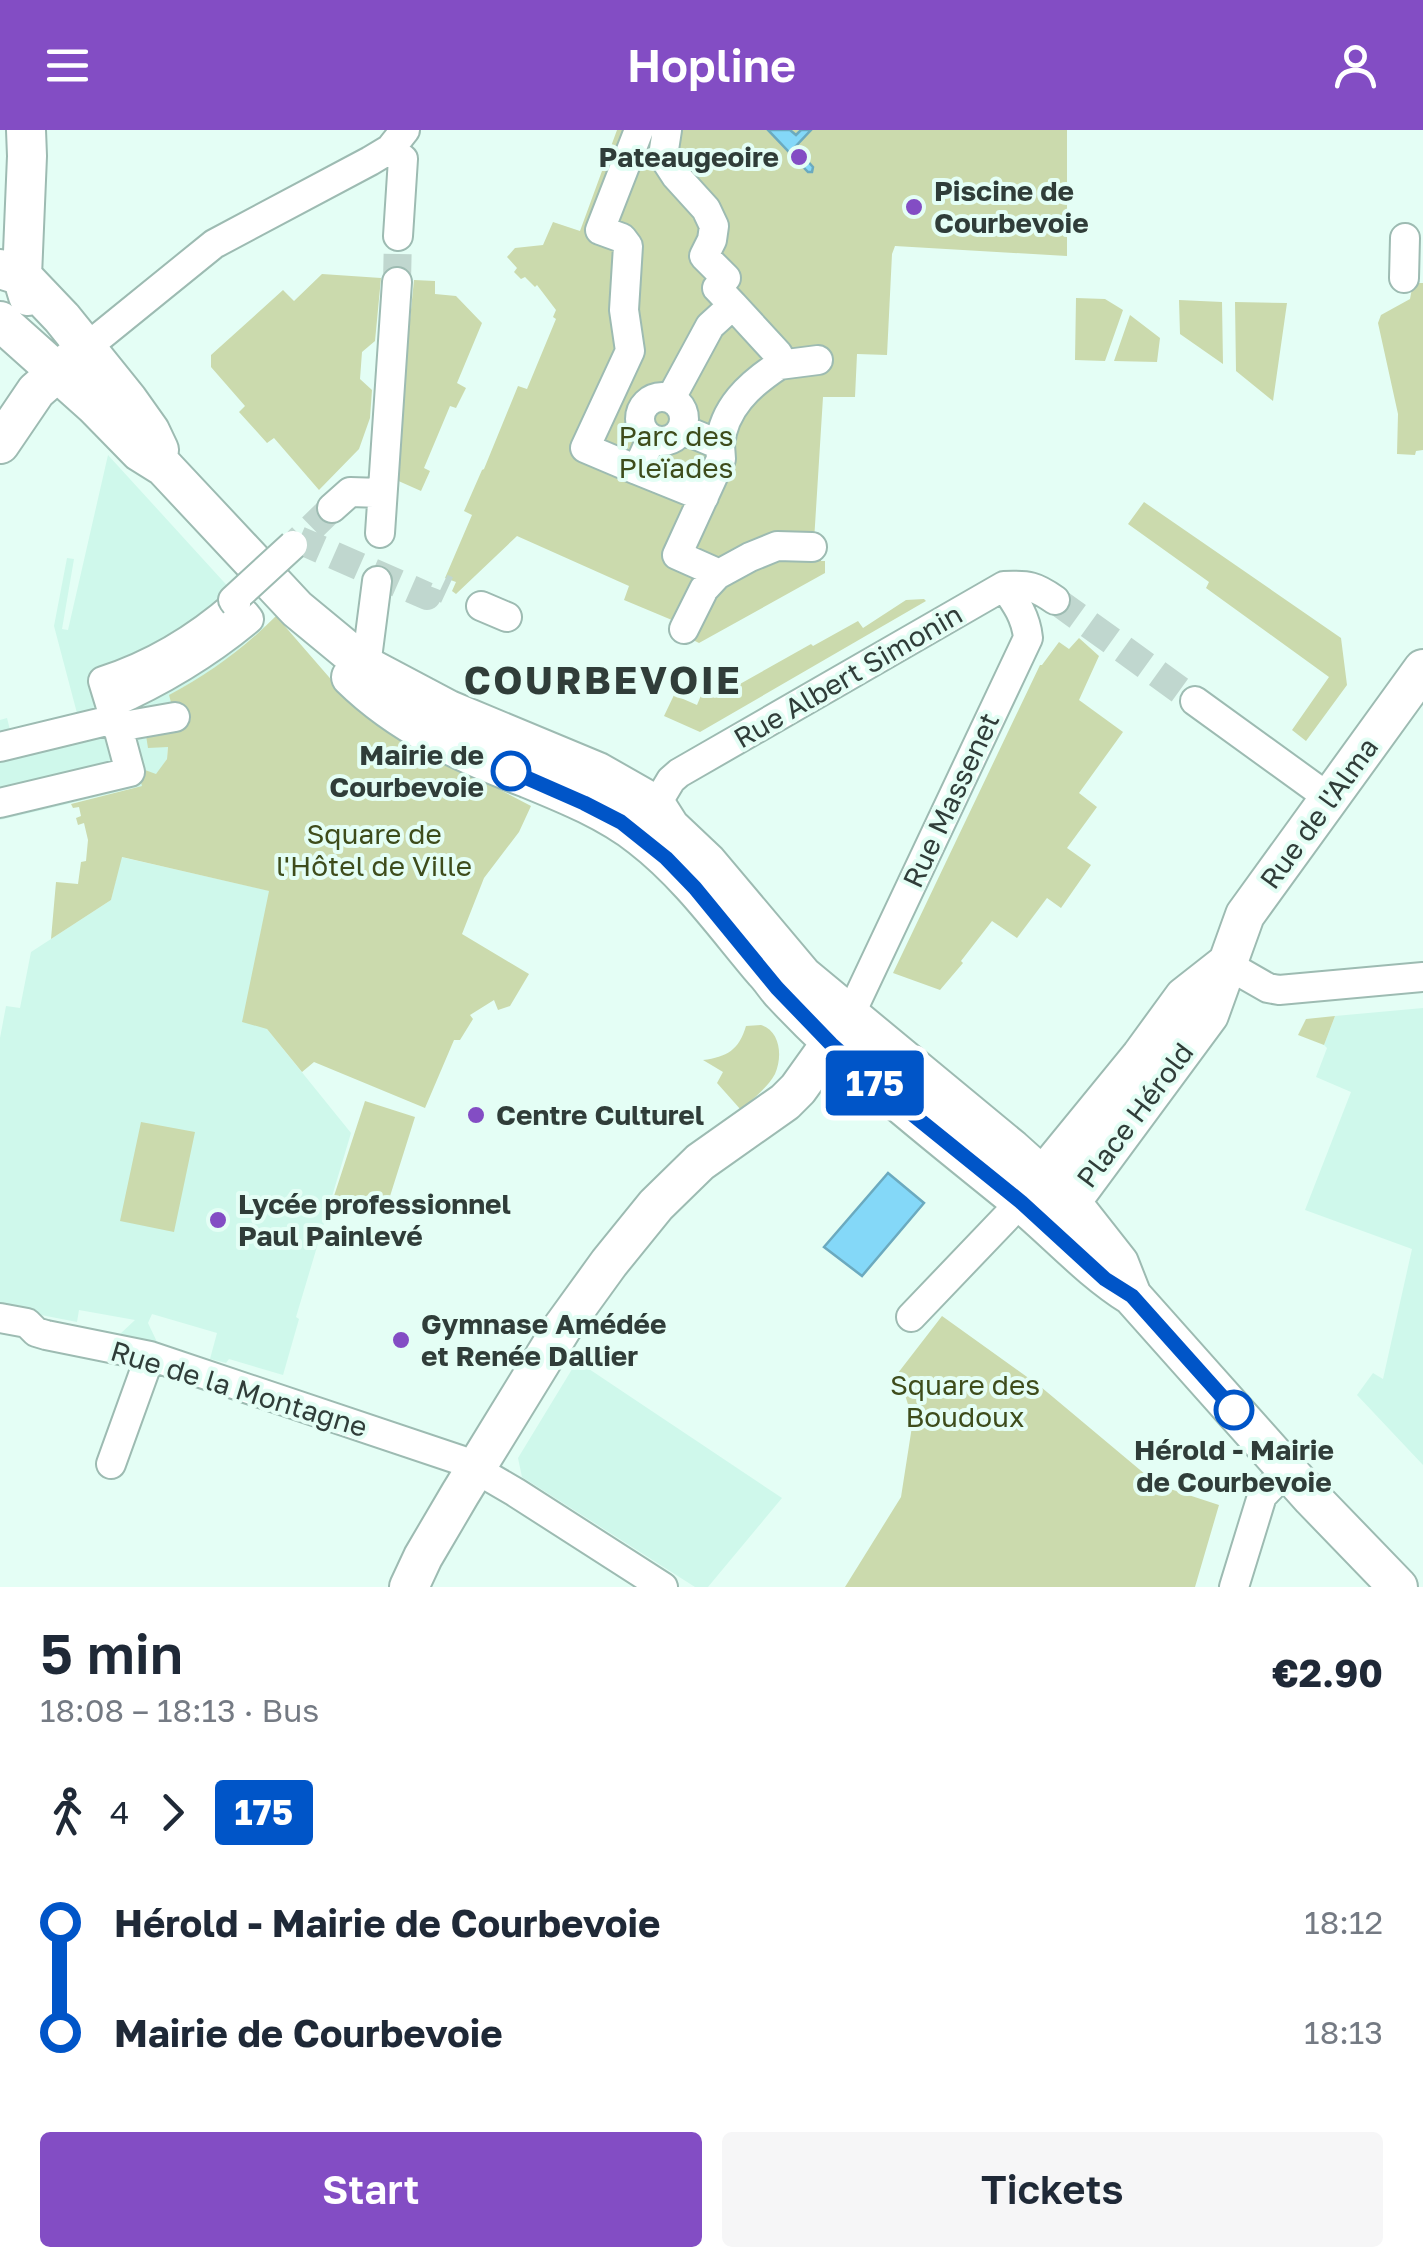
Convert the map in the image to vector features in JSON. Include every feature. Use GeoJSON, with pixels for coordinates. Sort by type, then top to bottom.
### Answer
{"type":"FeatureCollection","features":[{"type":"Feature","properties":{"kind":"main road"},"geometry":{"type":"LineString","coordinates":[[0,158],[5,130]]}},
{"type":"Feature","properties":{"kind":"main road"},"geometry":{"type":"LineString","coordinates":[[0,320],[18,316],[28,296],[11,272],[28,156],[26,130]]}},
{"type":"Feature","properties":{"kind":"main road"},"geometry":{"type":"LineString","coordinates":[[11,272],[86,347],[150,431],[164,467]]}},
{"type":"Feature","properties":{"kind":"main road"},"geometry":{"type":"LineString","coordinates":[[0,320],[140,452],[164,467],[296,609],[337,662],[396,716],[435,738],[621,822],[648,821]]}},
{"type":"Feature","properties":{"kind":"main road"},"geometry":{"type":"LineString","coordinates":[[0,444],[36,391],[86,347]]}},
{"type":"Feature","properties":{"kind":"main road"},"geometry":{"type":"LineString","coordinates":[[296,609],[366,666],[449,710],[631,789],[666,858],[777,988],[841,1029],[891,1097],[1046,1202],[1119,1263],[1132,1296],[1398,1587]]}},
{"type":"Feature","properties":{"kind":"main road","name":"Rue de l'Alma"},"geometry":{"type":"LineString","coordinates":[[1199,1029],[1209,1015],[1245,915],[1423,669]]}},
{"type":"Feature","properties":{"kind":"main road","name":"Place Hérold"},"geometry":{"type":"LineString","coordinates":[[1046,1202],[1184,997],[1226,964]]}},
{"type":"Feature","properties":{"kind":"main road"},"geometry":{"type":"LineString","coordinates":[[409,1587],[476,1468],[572,1314],[656,1204],[700,1162],[785,1102],[841,1029]]}},
{"type":"Feature","properties":{"kind":"main road","name":"Place Hérold"},"geometry":{"type":"LineString","coordinates":[[1046,1202],[1199,1029]]}},
{"type":"Feature","properties":{"kind":"street"},"geometry":{"type":"LineString","coordinates":[[639,130],[600,230],[622,238],[628,246],[624,310],[630,352],[585,448],[704,497]]}},
{"type":"Feature","properties":{"kind":"street"},"geometry":{"type":"LineString","coordinates":[[667,130],[663,156],[706,209],[714,226],[704,256],[726,278],[716,288],[778,354],[779,364]]}},
{"type":"Feature","properties":{"kind":"street"},"geometry":{"type":"LineString","coordinates":[[86,347],[214,244],[398,139],[403,160],[398,236]]}},
{"type":"Feature","properties":{"kind":"street"},"geometry":{"type":"LineString","coordinates":[[1404,278],[1405,238]]}},
{"type":"Feature","properties":{"kind":"street"},"geometry":{"type":"LineString","coordinates":[[380,533],[396,282]]}},
{"type":"Feature","properties":{"kind":"street"},"geometry":{"type":"LineString","coordinates":[[671,398],[710,326],[733,305]]}},
{"type":"Feature","properties":{"kind":"street"},"geometry":{"type":"LineString","coordinates":[[718,575],[677,555],[721,459],[721,434],[728,414],[744,392],[779,364],[818,360]]}},
{"type":"Feature","properties":{"kind":"street"},"geometry":{"type":"LineString","coordinates":[[609,396],[640,412]]}},
{"type":"Feature","properties":{"kind":"street"},"geometry":{"type":"LineString","coordinates":[[654,398],[671,398],[683,412],[682,428],[666,441],[651,439],[642,430],[640,412],[654,398]]}},
{"type":"Feature","properties":{"kind":"street"},"geometry":{"type":"LineString","coordinates":[[682,428],[720,445]]}},
{"type":"Feature","properties":{"kind":"street"},"geometry":{"type":"LineString","coordinates":[[637,470],[651,439]]}},
{"type":"Feature","properties":{"kind":"street"},"geometry":{"type":"LineString","coordinates":[[332,508],[350,492],[382,493]]}},
{"type":"Feature","properties":{"kind":"street"},"geometry":{"type":"LineString","coordinates":[[0,803],[121,774],[103,682],[188,642],[240,609],[232,600],[296,542]]}},
{"type":"Feature","properties":{"kind":"street"},"geometry":{"type":"LineString","coordinates":[[684,629],[704,588],[718,575],[777,546],[812,547]]}},
{"type":"Feature","properties":{"kind":"street"},"geometry":{"type":"LineString","coordinates":[[366,666],[377,581]]}},
{"type":"Feature","properties":{"kind":"street"},"geometry":{"type":"LineString","coordinates":[[1004,586],[1039,588],[1054,600]]}},
{"type":"Feature","properties":{"kind":"street","name":"Rue Albert Simonin"},"geometry":{"type":"LineString","coordinates":[[648,821],[679,773],[1004,586]]}},
{"type":"Feature","properties":{"kind":"street","name":"Rue Massenet"},"geometry":{"type":"LineString","coordinates":[[841,1029],[1028,638],[1019,608],[1004,586]]}},
{"type":"Feature","properties":{"kind":"street"},"geometry":{"type":"LineString","coordinates":[[481,606],[507,618]]}},
{"type":"Feature","properties":{"kind":"street"},"geometry":{"type":"LineString","coordinates":[[1196,700],[1328,798]]}},
{"type":"Feature","properties":{"kind":"street"},"geometry":{"type":"LineString","coordinates":[[0,747],[113,723],[175,717]]}},
{"type":"Feature","properties":{"kind":"street"},"geometry":{"type":"LineString","coordinates":[[1226,964],[1268,988],[1279,990],[1423,977]]}},
{"type":"Feature","properties":{"kind":"street"},"geometry":{"type":"LineString","coordinates":[[911,1317],[1046,1202]]}},
{"type":"Feature","properties":{"kind":"street","name":"Rue de la Montagne"},"geometry":{"type":"LineString","coordinates":[[0,1318],[27,1324],[46,1335],[150,1356],[460,1460],[662,1587]]}},
{"type":"Feature","properties":{"kind":"street"},"geometry":{"type":"LineString","coordinates":[[111,1464],[150,1356]]}},
{"type":"Feature","properties":{"kind":"street"},"geometry":{"type":"LineString","coordinates":[[1234,1587],[1262,1496],[1287,1470]]}},
{"type":"Feature","properties":{"kind":"shaded area"},"geometry":{"type":"Polygon","coordinates":[[[108,455],[265,627],[216,668],[170,695],[176,721],[167,759],[143,786],[0,820],[0,720],[7,718],[11,734],[78,717],[54,626],[67,558],[74,559],[62,629],[68,630],[108,455]]]}},
{"type":"Feature","properties":{"kind":"shaded area"},"geometry":{"type":"Polygon","coordinates":[[[121,857],[270,891],[260,936],[267,1029],[351,1133],[296,1317],[299,1319],[283,1375],[229,1359],[226,1363],[210,1359],[217,1333],[152,1314],[148,1323],[157,1342],[145,1345],[119,1335],[135,1320],[79,1310],[77,1322],[0,1307],[0,1038],[6,1006],[20,1008],[31,952],[111,900],[121,857]]]}},
{"type":"Feature","properties":{"kind":"shaded area"},"geometry":{"type":"Polygon","coordinates":[[[1423,1008],[1423,1465],[1357,1395],[1373,1373],[1383,1379],[1412,1249],[1305,1210],[1351,1092],[1316,1077],[1335,1016],[1423,1008]]]}},
{"type":"Feature","properties":{"kind":"shaded area"},"geometry":{"type":"Polygon","coordinates":[[[577,1361],[782,1498],[708,1587],[695,1587],[522,1477],[518,1458],[577,1361]]]}},
{"type":"Feature","properties":{"kind":"green space","name":"Parc des Pleïades"},"geometry":{"type":"Polygon","coordinates":[[[617,130],[1067,130],[1067,256],[895,246],[887,355],[857,354],[855,397],[823,397],[813,557],[825,561],[825,573],[699,643],[687,637],[691,628],[624,600],[629,586],[517,536],[456,594],[452,591],[456,582],[445,578],[472,515],[464,511],[518,386],[527,389],[556,319],[556,310],[537,285],[525,277],[521,279],[507,257],[515,248],[543,245],[553,222],[580,231],[617,130]]]}},
{"type":"Feature","properties":{"kind":"green space"},"geometry":{"type":"Polygon","coordinates":[[[322,274],[381,278],[375,341],[362,352],[360,379],[372,390],[370,418],[359,449],[319,490],[274,438],[267,443],[239,412],[245,406],[211,367],[211,355],[283,290],[294,301],[322,274]]]}},
{"type":"Feature","properties":{"kind":"green space"},"geometry":{"type":"Polygon","coordinates":[[[414,280],[435,281],[435,294],[456,296],[482,323],[457,383],[466,388],[456,408],[450,406],[424,468],[430,471],[421,491],[394,479],[414,280]]]}},
{"type":"Feature","properties":{"kind":"green space"},"geometry":{"type":"Polygon","coordinates":[[[1413,283],[1423,283],[1423,450],[1415,455],[1397,454],[1398,414],[1378,323],[1381,315],[1410,299],[1413,283]]]}},
{"type":"Feature","properties":{"kind":"green space"},"geometry":{"type":"Polygon","coordinates":[[[1076,298],[1105,299],[1123,310],[1105,361],[1075,360],[1076,298]]]}},
{"type":"Feature","properties":{"kind":"green space"},"geometry":{"type":"Polygon","coordinates":[[[1179,300],[1222,302],[1223,364],[1180,334],[1179,300]]]}},
{"type":"Feature","properties":{"kind":"green space"},"geometry":{"type":"Polygon","coordinates":[[[1235,302],[1287,303],[1273,401],[1236,371],[1235,302]]]}},
{"type":"Feature","properties":{"kind":"green space"},"geometry":{"type":"Polygon","coordinates":[[[1130,315],[1160,338],[1157,362],[1114,361],[1130,315]]]}},
{"type":"Feature","properties":{"kind":"green space"},"geometry":{"type":"Polygon","coordinates":[[[1144,502],[1341,638],[1347,685],[1306,741],[1292,730],[1329,677],[1206,588],[1209,582],[1128,524],[1144,502]]]}},
{"type":"Feature","properties":{"kind":"green space"},"geometry":{"type":"Polygon","coordinates":[[[924,599],[700,732],[664,716],[674,695],[697,705],[702,693],[715,698],[858,621],[863,628],[906,600],[924,599]]]}},
{"type":"Feature","properties":{"kind":"green space","name":"Square de l'Hôtel de Ville"},"geometry":{"type":"Polygon","coordinates":[[[276,616],[335,684],[396,735],[531,806],[519,832],[484,878],[462,934],[529,974],[510,1006],[498,1010],[494,1000],[470,1015],[473,1019],[460,1040],[454,1040],[425,1108],[314,1062],[302,1072],[267,1029],[242,1022],[269,891],[122,857],[111,900],[51,939],[56,882],[78,884],[81,862],[86,861],[88,840],[84,823],[78,825],[79,807],[73,808],[71,804],[142,786],[138,772],[156,774],[167,759],[168,747],[148,748],[145,729],[176,721],[169,695],[225,660],[276,616]]]}},
{"type":"Feature","properties":{"kind":"green space"},"geometry":{"type":"Polygon","coordinates":[[[1079,638],[1099,656],[1079,700],[1123,732],[1079,793],[1097,807],[1067,848],[1091,865],[1061,908],[1047,898],[1017,938],[992,921],[940,990],[893,973],[1040,665],[1059,642],[1069,649],[1079,638]]]}},
{"type":"Feature","properties":{"kind":"green space"},"geometry":{"type":"Polygon","coordinates":[[[1335,1016],[1324,1045],[1298,1035],[1306,1019],[1335,1016]]]}},
{"type":"Feature","properties":{"kind":"green space"},"geometry":{"type":"Polygon","coordinates":[[[761,1025],[776,1038],[777,1067],[768,1084],[741,1110],[717,1083],[723,1072],[703,1060],[731,1051],[746,1026],[761,1025]]]}},
{"type":"Feature","properties":{"kind":"green space"},"geometry":{"type":"Polygon","coordinates":[[[365,1101],[415,1117],[385,1212],[334,1196],[365,1101]]]}},
{"type":"Feature","properties":{"kind":"green space"},"geometry":{"type":"Polygon","coordinates":[[[141,1122],[195,1132],[174,1232],[120,1221],[141,1122]]]}},
{"type":"Feature","properties":{"kind":"green space","name":"Square des Boudoux"},"geometry":{"type":"Polygon","coordinates":[[[942,1316],[1041,1387],[1158,1485],[1219,1505],[1195,1587],[845,1587],[901,1497],[913,1420],[898,1373],[942,1316]]]}},
{"type":"Feature","properties":{"kind":"water","name":"Pateaugeoire"},"geometry":{"type":"Polygon","coordinates":[[[768,130],[790,130],[796,135],[801,130],[811,130],[795,147],[813,167],[812,172],[808,172],[768,130]]]}},
{"type":"Feature","properties":{"kind":"water"},"geometry":{"type":"Polygon","coordinates":[[[888,1173],[924,1203],[862,1276],[824,1247],[888,1173]]]}},
{"type":"Feature","properties":{"kind":"tunnel"},"geometry":{"type":"LineString","coordinates":[[397,282],[398,236]]}},
{"type":"Feature","properties":{"kind":"tunnel"},"geometry":{"type":"LineString","coordinates":[[332,508],[299,540],[427,596],[432,583],[447,590]]}},
{"type":"Feature","properties":{"kind":"tunnel"},"geometry":{"type":"LineString","coordinates":[[1055,600],[1195,701]]}},
{"type":"Feature","properties":{"kind":"bus line","name":"175"},"geometry":{"type":"LineString","coordinates":[[511,771],[621,822],[666,858],[777,988],[831,1044],[1021,1202],[1105,1279],[1132,1296],[1234,1410]]}},
{"type":"Feature","properties":{"kind":"place","name":"Pateaugeoire"},"geometry":{"type":"Point","coordinates":[799,157]}},
{"type":"Feature","properties":{"kind":"place","name":"Piscine de Courbevoie"},"geometry":{"type":"Point","coordinates":[914,207]}},
{"type":"Feature","properties":{"kind":"place","name":"Mairie de Courbevoie"},"geometry":{"type":"Point","coordinates":[511,771]}},
{"type":"Feature","properties":{"kind":"place","name":"Centre Culturel"},"geometry":{"type":"Point","coordinates":[476,1115]}},
{"type":"Feature","properties":{"kind":"place","name":"Lycée professionnel Paul Painlevé"},"geometry":{"type":"Point","coordinates":[218,1220]}},
{"type":"Feature","properties":{"kind":"place","name":"Gymnase Amédée et Renée Dallier"},"geometry":{"type":"Point","coordinates":[401,1340]}},
{"type":"Feature","properties":{"kind":"place","name":"Hérold - Mairie de Courbevoie"},"geometry":{"type":"Point","coordinates":[1234,1410]}},
{"type":"Feature","properties":{"kind":"district","name":"COURBEVOIE"},"geometry":{"type":"Point","coordinates":[603,681]}}]}
